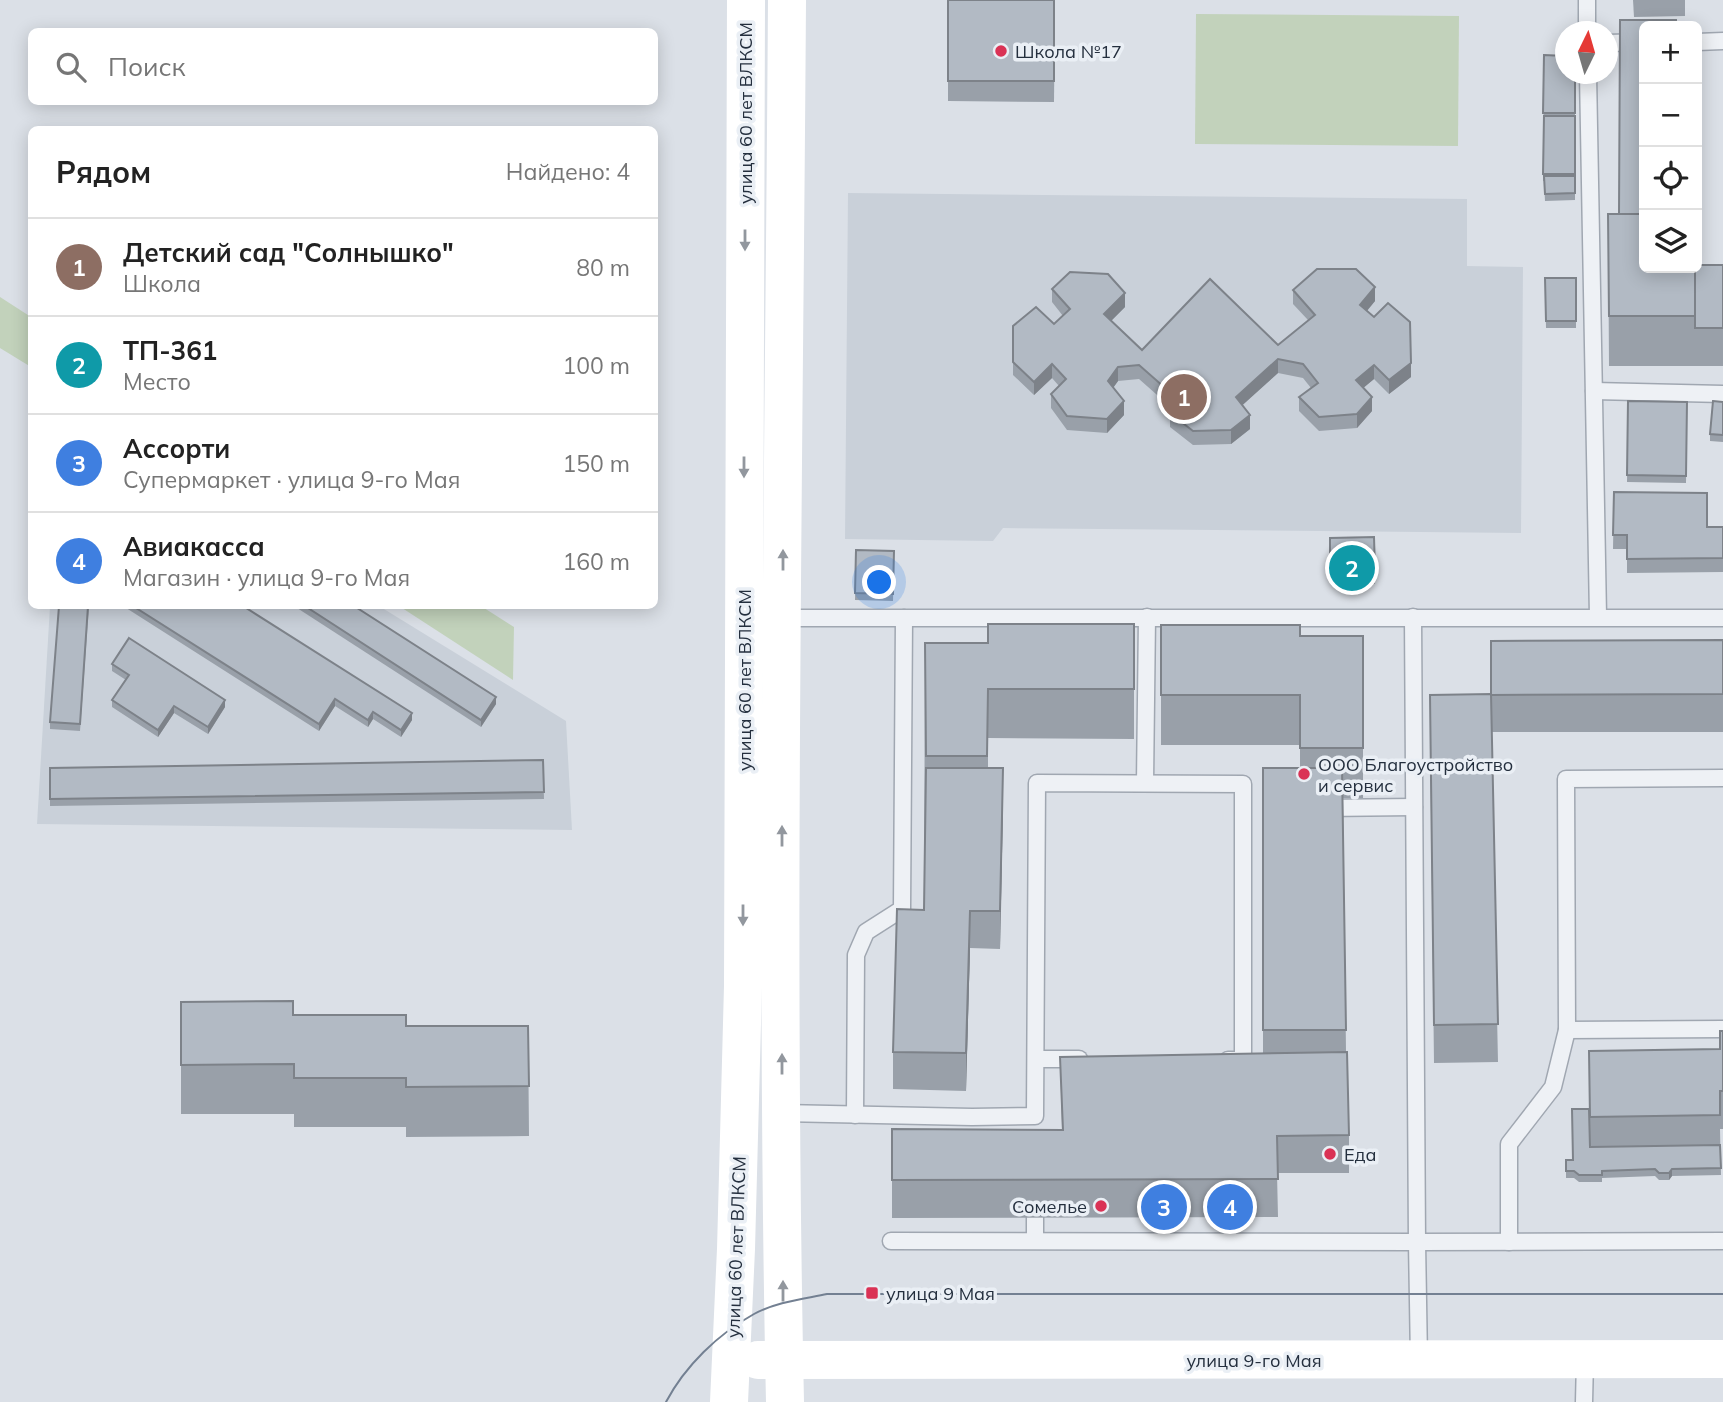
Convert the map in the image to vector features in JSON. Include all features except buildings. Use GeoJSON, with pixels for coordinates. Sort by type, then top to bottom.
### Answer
{"type":"FeatureCollection","features":[{"type":"Feature","properties":{"kind":"street","name":"улица 60 лет ВЛКСМ"},"geometry":{"type":"LineString","coordinates":[[729,1402],[743,986],[746,0]]}},
{"type":"Feature","properties":{"kind":"street"},"geometry":{"type":"LineString","coordinates":[[785,1402],[782,618],[788,0]]}},
{"type":"Feature","properties":{"kind":"street","name":"улица 9-го Мая"},"geometry":{"type":"LineString","coordinates":[[784,1360],[1723,1359]]}},
{"type":"Feature","properties":{"kind":"street","name":"улица 60 лет ВЛКСМ"},"geometry":{"type":"LineString","coordinates":[[732,1361],[784,1360]]}},
{"type":"Feature","properties":{"kind":"lane"},"geometry":{"type":"LineString","coordinates":[[1587,0],[1587,21]]}},
{"type":"Feature","properties":{"kind":"lane"},"geometry":{"type":"LineString","coordinates":[[1702,42],[1723,41]]}},
{"type":"Feature","properties":{"kind":"lane"},"geometry":{"type":"LineString","coordinates":[[1618,43],[1639,43]]}},
{"type":"Feature","properties":{"kind":"lane"},"geometry":{"type":"LineString","coordinates":[[1588,84],[1598,616]]}},
{"type":"Feature","properties":{"kind":"lane"},"geometry":{"type":"LineString","coordinates":[[1594,391],[1723,394]]}},
{"type":"Feature","properties":{"kind":"lane"},"geometry":{"type":"LineString","coordinates":[[1145,783],[1147,617]]}},
{"type":"Feature","properties":{"kind":"lane"},"geometry":{"type":"LineString","coordinates":[[1413,617],[1419,1360]]}},
{"type":"Feature","properties":{"kind":"lane"},"geometry":{"type":"LineString","coordinates":[[782,618],[1723,618]]}},
{"type":"Feature","properties":{"kind":"lane"},"geometry":{"type":"LineString","coordinates":[[855,1115],[856,955],[866,932],[902,909],[904,618]]}},
{"type":"Feature","properties":{"kind":"lane"},"geometry":{"type":"LineString","coordinates":[[1508,1242],[1509,1144],[1553,1087],[1567,1030],[1566,779],[1723,778]]}},
{"type":"Feature","properties":{"kind":"lane"},"geometry":{"type":"LineString","coordinates":[[782,1113],[972,1117],[1035,1122],[1037,783],[1243,784],[1250,808],[1243,1060],[1215,1060]]}},
{"type":"Feature","properties":{"kind":"lane"},"geometry":{"type":"LineString","coordinates":[[1309,808],[1414,807]]}},
{"type":"Feature","properties":{"kind":"lane"},"geometry":{"type":"LineString","coordinates":[[1567,1030],[1723,1029]]}},
{"type":"Feature","properties":{"kind":"lane"},"geometry":{"type":"LineString","coordinates":[[1037,1059],[1092,1059]]}},
{"type":"Feature","properties":{"kind":"lane"},"geometry":{"type":"LineString","coordinates":[[1035,1217],[1035,1240]]}},
{"type":"Feature","properties":{"kind":"lane"},"geometry":{"type":"LineString","coordinates":[[891,1241],[1723,1241]]}},
{"type":"Feature","properties":{"kind":"lane"},"geometry":{"type":"LineString","coordinates":[[1584,1402],[1585,1360]]}},
{"type":"Feature","properties":{"kind":"shaded area"},"geometry":{"type":"Polygon","coordinates":[[[848,193],[1467,199],[1467,266],[1523,267],[1521,533],[1003,528],[993,541],[845,539],[848,193]]]}},
{"type":"Feature","properties":{"kind":"shaded area"},"geometry":{"type":"Polygon","coordinates":[[[50,609],[384,609],[566,721],[572,830],[37,824],[50,609]]]}},
{"type":"Feature","properties":{"kind":"green space"},"geometry":{"type":"Polygon","coordinates":[[[1196,14],[1459,16],[1458,146],[1195,144],[1196,14]]]}},
{"type":"Feature","properties":{"kind":"green space"},"geometry":{"type":"Polygon","coordinates":[[[0,297],[28,315],[28,365],[0,348],[0,297]]]}},
{"type":"Feature","properties":{"kind":"green space"},"geometry":{"type":"Polygon","coordinates":[[[404,609],[486,609],[514,627],[513,680],[404,609]]]}},
{"type":"Feature","properties":{"kind":"tram line"},"geometry":{"type":"LineString","coordinates":[[666,1402],[683,1376],[704,1352],[741,1322],[771,1307],[827,1294],[1723,1294]]}},
{"type":"Feature","properties":{"kind":"place","name":"Школа №17"},"geometry":{"type":"Point","coordinates":[1001,51]}},
{"type":"Feature","properties":{"kind":"place","name":"Детский сад \"Солнышко\""},"geometry":{"type":"Point","coordinates":[1184,397]}},
{"type":"Feature","properties":{"kind":"place","name":"ТП-361"},"geometry":{"type":"Point","coordinates":[1352,568]}},
{"type":"Feature","properties":{"kind":"place","name":"ООО Благоустройство и сервис"},"geometry":{"type":"Point","coordinates":[1304,774]}},
{"type":"Feature","properties":{"kind":"place","name":"Еда"},"geometry":{"type":"Point","coordinates":[1330,1154]}},
{"type":"Feature","properties":{"kind":"place","name":"Сомелье"},"geometry":{"type":"Point","coordinates":[1101,1206]}},
{"type":"Feature","properties":{"kind":"place","name":"Ассорти"},"geometry":{"type":"Point","coordinates":[1164,1207]}},
{"type":"Feature","properties":{"kind":"place","name":"Авиакасса"},"geometry":{"type":"Point","coordinates":[1230,1207]}},
{"type":"Feature","properties":{"kind":"place","name":"улица 9 Мая"},"geometry":{"type":"Point","coordinates":[872,1293]}}]}
